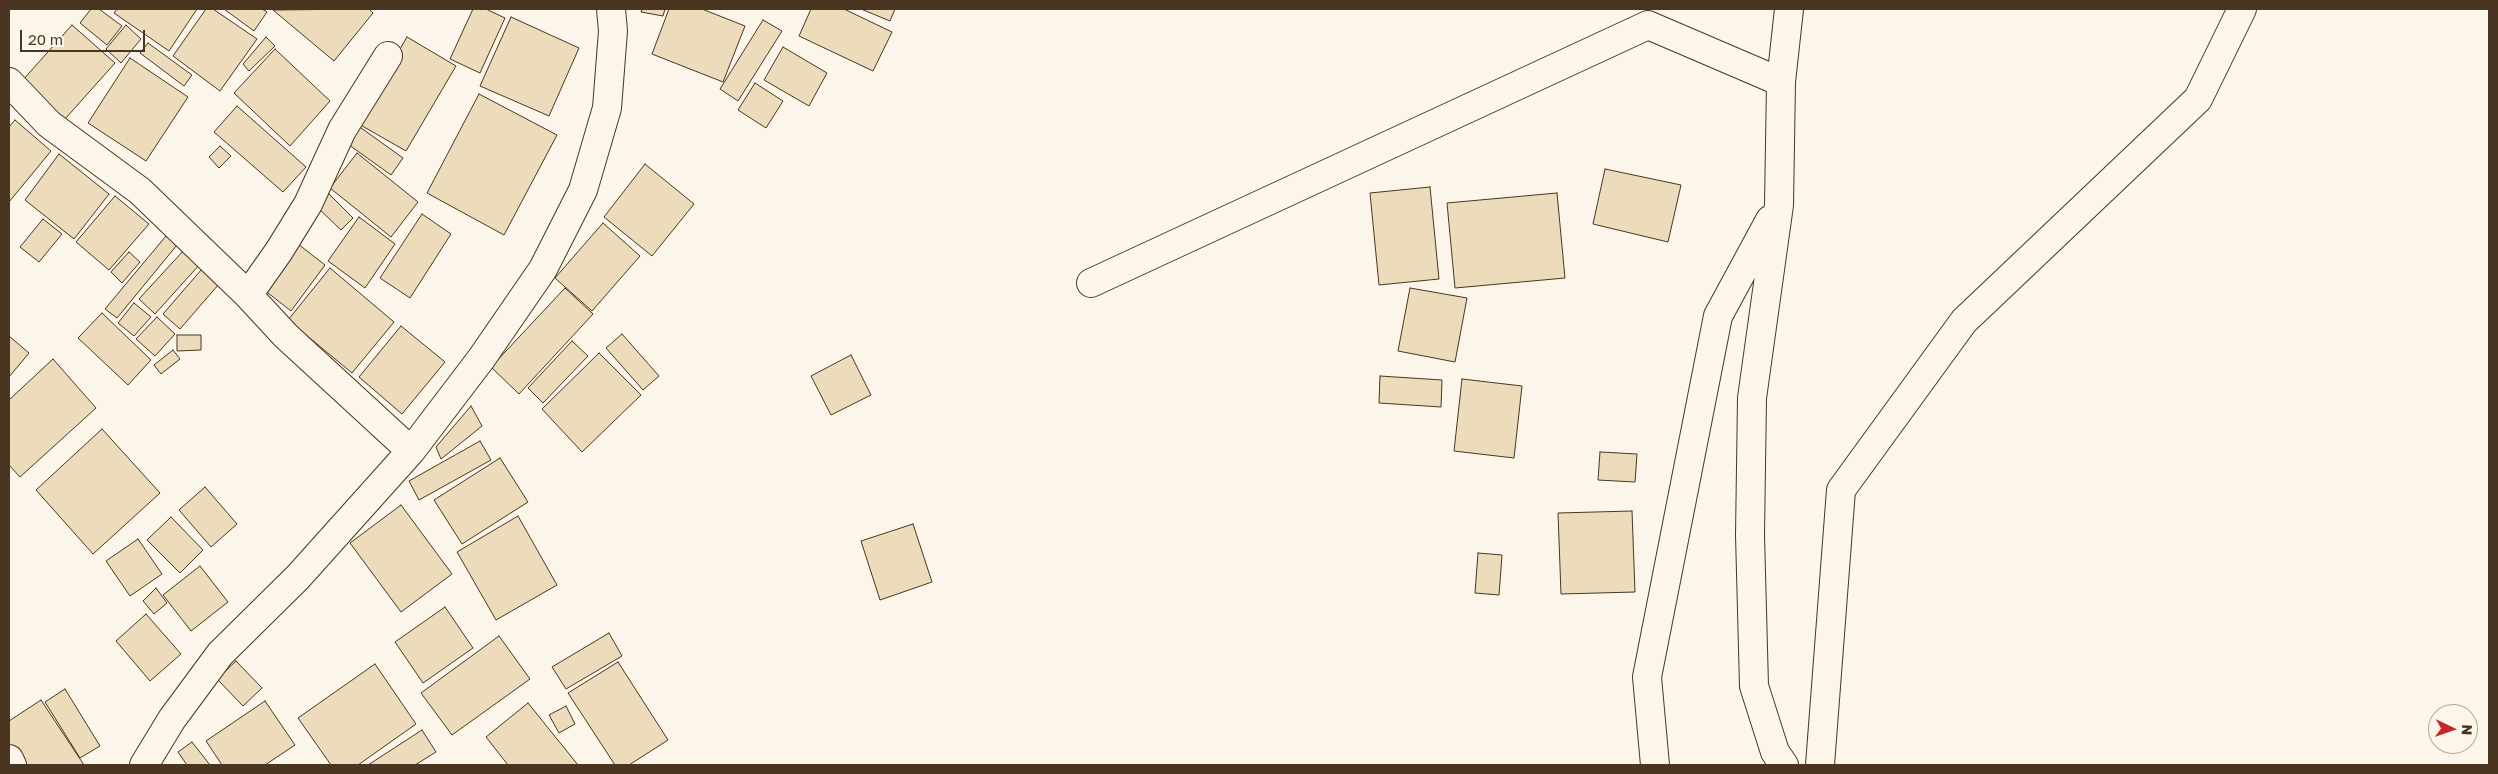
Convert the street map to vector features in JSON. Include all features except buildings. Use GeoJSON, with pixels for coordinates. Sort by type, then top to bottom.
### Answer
{"type":"FeatureCollection","features":[{"type":"Feature","properties":{"kind":"street"},"geometry":{"type":"LineString","coordinates":[[144,765],[172,719],[220,654],[304,570],[411,451],[481,359],[543,268],[583,190],[606,108],[613,31],[611,9]]}},
{"type":"Feature","properties":{"kind":"street"},"geometry":{"type":"LineString","coordinates":[[1784,765],[1775,752],[1754,686],[1750,535],[1752,398],[1779,205],[1781,82],[1789,9]]}},
{"type":"Feature","properties":{"kind":"street"},"geometry":{"type":"LineString","coordinates":[[1820,765],[1841,490],[1964,321],[2198,99],[2242,9]]}},
{"type":"Feature","properties":{"kind":"street"},"geometry":{"type":"LineString","coordinates":[[1091,283],[1644,17],[1781,82]]}},
{"type":"Feature","properties":{"kind":"street"},"geometry":{"type":"LineString","coordinates":[[248,295],[308,204],[342,130],[388,56]]}},
{"type":"Feature","properties":{"kind":"street"},"geometry":{"type":"LineString","coordinates":[[9,82],[49,124],[140,191],[248,295],[286,336],[411,451]]}},
{"type":"Feature","properties":{"kind":"street"},"geometry":{"type":"LineString","coordinates":[[1656,765],[1647,677],[1718,316],[1779,205]]}},
{"type":"Feature","properties":{"kind":"street"},"geometry":{"type":"LineString","coordinates":[[9,759],[12,765]]}}]}
